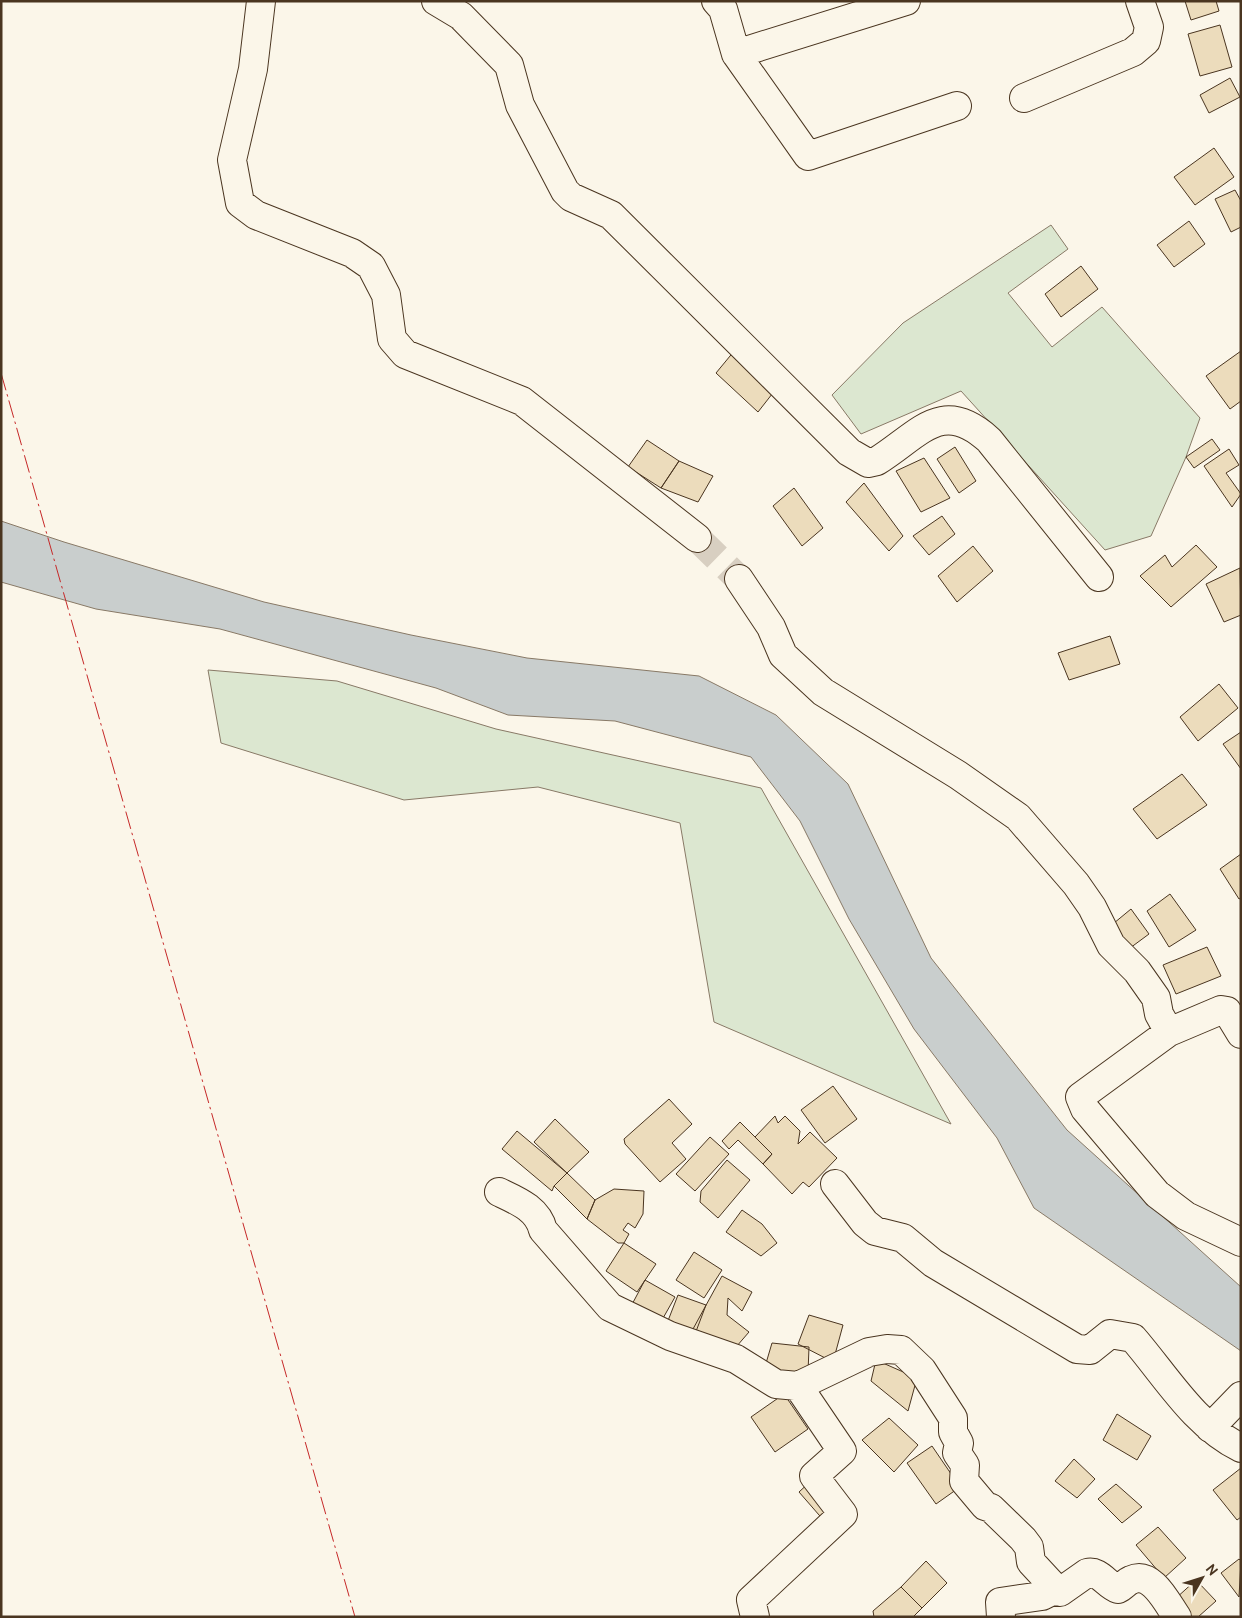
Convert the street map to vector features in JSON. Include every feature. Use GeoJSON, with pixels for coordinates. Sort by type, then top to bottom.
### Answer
{"type":"FeatureCollection","features":[{"type":"Feature","properties":{"kind":"street"},"geometry":{"type":"LineString","coordinates":[[261,1],[253,69],[232,160],[240,203],[256,215],[352,253],[371,266],[386,295],[392,339],[405,354],[522,401],[697,538]]}},
{"type":"Feature","properties":{"kind":"street"},"geometry":{"type":"LineString","coordinates":[[436,1],[461,16],[509,65],[520,105],[565,192],[577,200],[611,215],[849,452],[868,464],[877,461],[938,422],[951,419],[961,421],[979,431],[989,440],[1099,577]]}},
{"type":"Feature","properties":{"kind":"street"},"geometry":{"type":"LineString","coordinates":[[716,1],[723,9],[736,54],[808,156],[957,106]]}},
{"type":"Feature","properties":{"kind":"street"},"geometry":{"type":"LineString","coordinates":[[736,54],[906,1]]}},
{"type":"Feature","properties":{"kind":"street"},"geometry":{"type":"LineString","coordinates":[[1024,98],[1133,52],[1146,41],[1149,28],[1140,1]]}},
{"type":"Feature","properties":{"kind":"street"},"geometry":{"type":"LineString","coordinates":[[739,578],[771,627],[783,655],[823,692],[958,775],[1018,817],[1076,884],[1092,907],[1111,944],[1137,971],[1156,998],[1159,1014],[1169,1032]]}},
{"type":"Feature","properties":{"kind":"street"},"geometry":{"type":"LineString","coordinates":[[1241,1034],[1227,1011],[1221,1010],[1169,1032],[1082,1094],[1081,1102],[1157,1194],[1186,1216],[1241,1242]]}},
{"type":"Feature","properties":{"kind":"street"},"geometry":{"type":"LineString","coordinates":[[835,1184],[864,1223],[875,1231],[903,1238],[933,1263],[1077,1349],[1090,1350],[1110,1334],[1133,1338],[1158,1371],[1210,1428],[1241,1448]]}},
{"type":"Feature","properties":{"kind":"street"},"geometry":{"type":"LineString","coordinates":[[499,1192],[523,1203],[540,1219],[543,1230],[610,1307],[670,1336],[736,1359],[776,1384],[798,1386],[869,1352],[887,1349],[901,1350],[922,1370],[954,1418],[953,1432],[959,1443],[958,1453],[965,1465],[964,1481],[985,1506],[991,1508],[1023,1539],[1029,1547],[1031,1562],[1056,1589],[1060,1592],[1087,1573],[1092,1572],[1097,1573],[1112,1587],[1118,1589],[1131,1580],[1140,1578],[1152,1582],[1177,1617]]}},
{"type":"Feature","properties":{"kind":"street"},"geometry":{"type":"LineString","coordinates":[[755,1617],[750,1600],[843,1514],[814,1476],[842,1451],[798,1386]]}},
{"type":"Feature","properties":{"kind":"street"},"geometry":{"type":"LineString","coordinates":[[1210,1428],[1241,1396]]}},
{"type":"Feature","properties":{"kind":"street"},"geometry":{"type":"LineString","coordinates":[[1001,1617],[1000,1602],[1042,1596],[1056,1589]]}},
{"type":"Feature","properties":{"kind":"green space"},"geometry":{"type":"Polygon","coordinates":[[[1051,225],[1068,249],[1008,293],[1052,347],[1102,307],[1200,418],[1186,457],[1151,536],[1105,550],[961,391],[861,434],[832,395],[903,323],[1051,225]]]}},
{"type":"Feature","properties":{"kind":"green space"},"geometry":{"type":"Polygon","coordinates":[[[208,670],[337,681],[496,729],[761,788],[951,1124],[714,1022],[680,823],[538,787],[404,800],[221,743],[208,670]]]}},
{"type":"Feature","properties":{"kind":"shaded area"},"geometry":{"type":"Polygon","coordinates":[[[1,521],[64,542],[264,602],[411,635],[527,658],[699,676],[776,715],[848,784],[931,958],[1067,1130],[1241,1287],[1241,1351],[1034,1208],[997,1138],[914,1029],[849,919],[800,821],[751,757],[615,721],[508,715],[436,688],[220,629],[96,609],[1,582],[1,521]]]}},
{"type":"Feature","properties":{"kind":"building"},"geometry":{"type":"Polygon","coordinates":[[[1185,1],[1216,1],[1219,11],[1191,20],[1185,1]]]}},
{"type":"Feature","properties":{"kind":"building"},"geometry":{"type":"Polygon","coordinates":[[[1220,25],[1232,67],[1200,76],[1188,34],[1220,25]]]}},
{"type":"Feature","properties":{"kind":"building"},"geometry":{"type":"Polygon","coordinates":[[[1230,78],[1240,97],[1209,113],[1200,95],[1230,78]]]}},
{"type":"Feature","properties":{"kind":"building"},"geometry":{"type":"Polygon","coordinates":[[[1214,148],[1234,177],[1195,205],[1174,177],[1214,148]]]}},
{"type":"Feature","properties":{"kind":"building"},"geometry":{"type":"Polygon","coordinates":[[[1235,190],[1241,201],[1241,227],[1231,232],[1215,199],[1235,190]]]}},
{"type":"Feature","properties":{"kind":"building"},"geometry":{"type":"Polygon","coordinates":[[[1189,221],[1205,244],[1174,267],[1157,245],[1189,221]]]}},
{"type":"Feature","properties":{"kind":"building"},"geometry":{"type":"Polygon","coordinates":[[[1081,266],[1098,289],[1061,317],[1045,294],[1081,266]]]}},
{"type":"Feature","properties":{"kind":"building"},"geometry":{"type":"Polygon","coordinates":[[[735,350],[776,389],[758,412],[716,373],[735,350]]]}},
{"type":"Feature","properties":{"kind":"building"},"geometry":{"type":"Polygon","coordinates":[[[1241,351],[1241,401],[1230,409],[1206,376],[1241,351]]]}},
{"type":"Feature","properties":{"kind":"building"},"geometry":{"type":"Polygon","coordinates":[[[1212,439],[1220,450],[1194,468],[1186,457],[1212,439]]]}},
{"type":"Feature","properties":{"kind":"building"},"geometry":{"type":"Polygon","coordinates":[[[647,440],[679,461],[661,488],[628,467],[647,440]]]}},
{"type":"Feature","properties":{"kind":"building"},"geometry":{"type":"Polygon","coordinates":[[[955,447],[976,481],[959,493],[937,459],[955,447]]]}},
{"type":"Feature","properties":{"kind":"building"},"geometry":{"type":"Polygon","coordinates":[[[1229,449],[1239,465],[1226,473],[1241,494],[1232,507],[1204,466],[1229,449]]]}},
{"type":"Feature","properties":{"kind":"building"},"geometry":{"type":"Polygon","coordinates":[[[924,458],[950,498],[921,512],[896,471],[924,458]]]}},
{"type":"Feature","properties":{"kind":"building"},"geometry":{"type":"Polygon","coordinates":[[[679,461],[713,476],[698,502],[661,488],[679,461]]]}},
{"type":"Feature","properties":{"kind":"building"},"geometry":{"type":"Polygon","coordinates":[[[864,483],[903,536],[889,551],[846,502],[864,483]]]}},
{"type":"Feature","properties":{"kind":"building"},"geometry":{"type":"Polygon","coordinates":[[[794,488],[823,528],[802,546],[773,506],[794,488]]]}},
{"type":"Feature","properties":{"kind":"building"},"geometry":{"type":"Polygon","coordinates":[[[942,516],[955,534],[929,555],[913,536],[942,516]]]}},
{"type":"Feature","properties":{"kind":"building"},"geometry":{"type":"Polygon","coordinates":[[[1196,545],[1217,567],[1171,607],[1140,576],[1165,555],[1172,567],[1196,545]]]}},
{"type":"Feature","properties":{"kind":"building"},"geometry":{"type":"Polygon","coordinates":[[[973,546],[993,571],[957,602],[938,576],[973,546]]]}},
{"type":"Feature","properties":{"kind":"building"},"geometry":{"type":"Polygon","coordinates":[[[1240,568],[1241,615],[1224,622],[1206,584],[1240,568]]]}},
{"type":"Feature","properties":{"kind":"building"},"geometry":{"type":"Polygon","coordinates":[[[1110,636],[1120,664],[1069,680],[1058,653],[1110,636]]]}},
{"type":"Feature","properties":{"kind":"building"},"geometry":{"type":"Polygon","coordinates":[[[1219,684],[1238,708],[1198,741],[1180,717],[1219,684]]]}},
{"type":"Feature","properties":{"kind":"building"},"geometry":{"type":"Polygon","coordinates":[[[1241,732],[1241,769],[1223,744],[1241,732]]]}},
{"type":"Feature","properties":{"kind":"building"},"geometry":{"type":"Polygon","coordinates":[[[1182,774],[1207,805],[1157,839],[1133,809],[1182,774]]]}},
{"type":"Feature","properties":{"kind":"building"},"geometry":{"type":"Polygon","coordinates":[[[1241,854],[1241,898],[1239,899],[1220,869],[1241,854]]]}},
{"type":"Feature","properties":{"kind":"building"},"geometry":{"type":"Polygon","coordinates":[[[1170,894],[1196,930],[1169,947],[1147,911],[1170,894]]]}},
{"type":"Feature","properties":{"kind":"building"},"geometry":{"type":"Polygon","coordinates":[[[1131,909],[1149,934],[1126,951],[1108,928],[1131,909]]]}},
{"type":"Feature","properties":{"kind":"building"},"geometry":{"type":"Polygon","coordinates":[[[1207,947],[1221,976],[1176,994],[1163,965],[1207,947]]]}},
{"type":"Feature","properties":{"kind":"building"},"geometry":{"type":"Polygon","coordinates":[[[833,1086],[857,1119],[825,1143],[801,1110],[833,1086]]]}},
{"type":"Feature","properties":{"kind":"building"},"geometry":{"type":"Polygon","coordinates":[[[669,1099],[692,1124],[672,1143],[686,1159],[660,1182],[625,1144],[624,1139],[669,1099]]]}},
{"type":"Feature","properties":{"kind":"building"},"geometry":{"type":"Polygon","coordinates":[[[775,1116],[778,1123],[785,1116],[800,1131],[798,1144],[810,1132],[837,1158],[809,1187],[803,1182],[792,1194],[763,1164],[772,1154],[755,1137],[775,1116]]]}},
{"type":"Feature","properties":{"kind":"building"},"geometry":{"type":"Polygon","coordinates":[[[555,1119],[589,1152],[567,1173],[534,1142],[555,1119]]]}},
{"type":"Feature","properties":{"kind":"building"},"geometry":{"type":"Polygon","coordinates":[[[740,1122],[772,1154],[763,1164],[738,1140],[729,1149],[722,1141],[740,1122]]]}},
{"type":"Feature","properties":{"kind":"building"},"geometry":{"type":"Polygon","coordinates":[[[517,1131],[567,1173],[554,1186],[552,1191],[502,1149],[517,1131]]]}},
{"type":"Feature","properties":{"kind":"building"},"geometry":{"type":"Polygon","coordinates":[[[710,1137],[729,1154],[695,1191],[676,1174],[710,1137]]]}},
{"type":"Feature","properties":{"kind":"building"},"geometry":{"type":"Polygon","coordinates":[[[727,1160],[750,1180],[718,1218],[700,1202],[701,1191],[727,1160]]]}},
{"type":"Feature","properties":{"kind":"building"},"geometry":{"type":"Polygon","coordinates":[[[567,1173],[595,1200],[587,1219],[554,1186],[567,1173]]]}},
{"type":"Feature","properties":{"kind":"building"},"geometry":{"type":"Polygon","coordinates":[[[614,1189],[644,1191],[643,1214],[635,1228],[628,1223],[623,1230],[629,1234],[624,1243],[618,1243],[587,1219],[595,1200],[614,1189]]]}},
{"type":"Feature","properties":{"kind":"building"},"geometry":{"type":"Polygon","coordinates":[[[742,1210],[762,1224],[777,1243],[761,1256],[726,1232],[742,1210]]]}},
{"type":"Feature","properties":{"kind":"building"},"geometry":{"type":"Polygon","coordinates":[[[624,1243],[656,1264],[637,1292],[606,1271],[624,1243]]]}},
{"type":"Feature","properties":{"kind":"building"},"geometry":{"type":"Polygon","coordinates":[[[694,1252],[722,1270],[704,1298],[676,1280],[694,1252]]]}},
{"type":"Feature","properties":{"kind":"building"},"geometry":{"type":"Polygon","coordinates":[[[722,1276],[752,1292],[742,1311],[728,1298],[727,1315],[749,1332],[730,1354],[698,1340],[693,1329],[722,1276]]]}},
{"type":"Feature","properties":{"kind":"building"},"geometry":{"type":"Polygon","coordinates":[[[645,1280],[675,1297],[658,1327],[629,1310],[645,1280]]]}},
{"type":"Feature","properties":{"kind":"building"},"geometry":{"type":"Polygon","coordinates":[[[678,1295],[706,1305],[692,1342],[664,1331],[678,1295]]]}},
{"type":"Feature","properties":{"kind":"building"},"geometry":{"type":"Polygon","coordinates":[[[809,1315],[843,1325],[833,1362],[798,1344],[809,1315]]]}},
{"type":"Feature","properties":{"kind":"building"},"geometry":{"type":"Polygon","coordinates":[[[772,1343],[809,1347],[808,1373],[764,1370],[772,1343]]]}},
{"type":"Feature","properties":{"kind":"building"},"geometry":{"type":"Polygon","coordinates":[[[876,1360],[917,1378],[908,1411],[871,1381],[876,1360]]]}},
{"type":"Feature","properties":{"kind":"building"},"geometry":{"type":"Polygon","coordinates":[[[784,1394],[808,1429],[775,1452],[751,1417],[784,1394]]]}},
{"type":"Feature","properties":{"kind":"building"},"geometry":{"type":"Polygon","coordinates":[[[1117,1414],[1151,1436],[1137,1460],[1103,1440],[1117,1414]]]}},
{"type":"Feature","properties":{"kind":"building"},"geometry":{"type":"Polygon","coordinates":[[[889,1418],[918,1445],[894,1472],[862,1440],[889,1418]]]}},
{"type":"Feature","properties":{"kind":"building"},"geometry":{"type":"Polygon","coordinates":[[[932,1446],[960,1487],[936,1504],[907,1463],[932,1446]]]}},
{"type":"Feature","properties":{"kind":"building"},"geometry":{"type":"Polygon","coordinates":[[[1074,1459],[1095,1479],[1077,1498],[1055,1481],[1074,1459]]]}},
{"type":"Feature","properties":{"kind":"building"},"geometry":{"type":"Polygon","coordinates":[[[1241,1468],[1241,1517],[1237,1520],[1213,1490],[1241,1468]]]}},
{"type":"Feature","properties":{"kind":"building"},"geometry":{"type":"Polygon","coordinates":[[[812,1480],[840,1512],[826,1523],[799,1492],[812,1480]]]}},
{"type":"Feature","properties":{"kind":"building"},"geometry":{"type":"Polygon","coordinates":[[[1116,1484],[1142,1507],[1122,1523],[1098,1499],[1116,1484]]]}},
{"type":"Feature","properties":{"kind":"building"},"geometry":{"type":"Polygon","coordinates":[[[1158,1527],[1186,1558],[1164,1578],[1136,1545],[1158,1527]]]}},
{"type":"Feature","properties":{"kind":"building"},"geometry":{"type":"Polygon","coordinates":[[[1239,1559],[1241,1561],[1239,1597],[1221,1573],[1239,1559]]]}},
{"type":"Feature","properties":{"kind":"building"},"geometry":{"type":"Polygon","coordinates":[[[926,1561],[947,1583],[922,1608],[901,1587],[926,1561]]]}},
{"type":"Feature","properties":{"kind":"building"},"geometry":{"type":"Polygon","coordinates":[[[1196,1580],[1216,1601],[1198,1617],[1192,1617],[1175,1599],[1196,1580]]]}},
{"type":"Feature","properties":{"kind":"building"},"geometry":{"type":"Polygon","coordinates":[[[901,1587],[922,1608],[913,1617],[874,1617],[873,1611],[901,1587]]]}},
{"type":"Feature","properties":{"kind":"tunnel"},"geometry":{"type":"LineString","coordinates":[[697,538],[739,579]]}},
{"type":"Feature","properties":{"kind":"power"},"geometry":{"type":"LineString","coordinates":[[1,373],[355,1617]]}}]}
